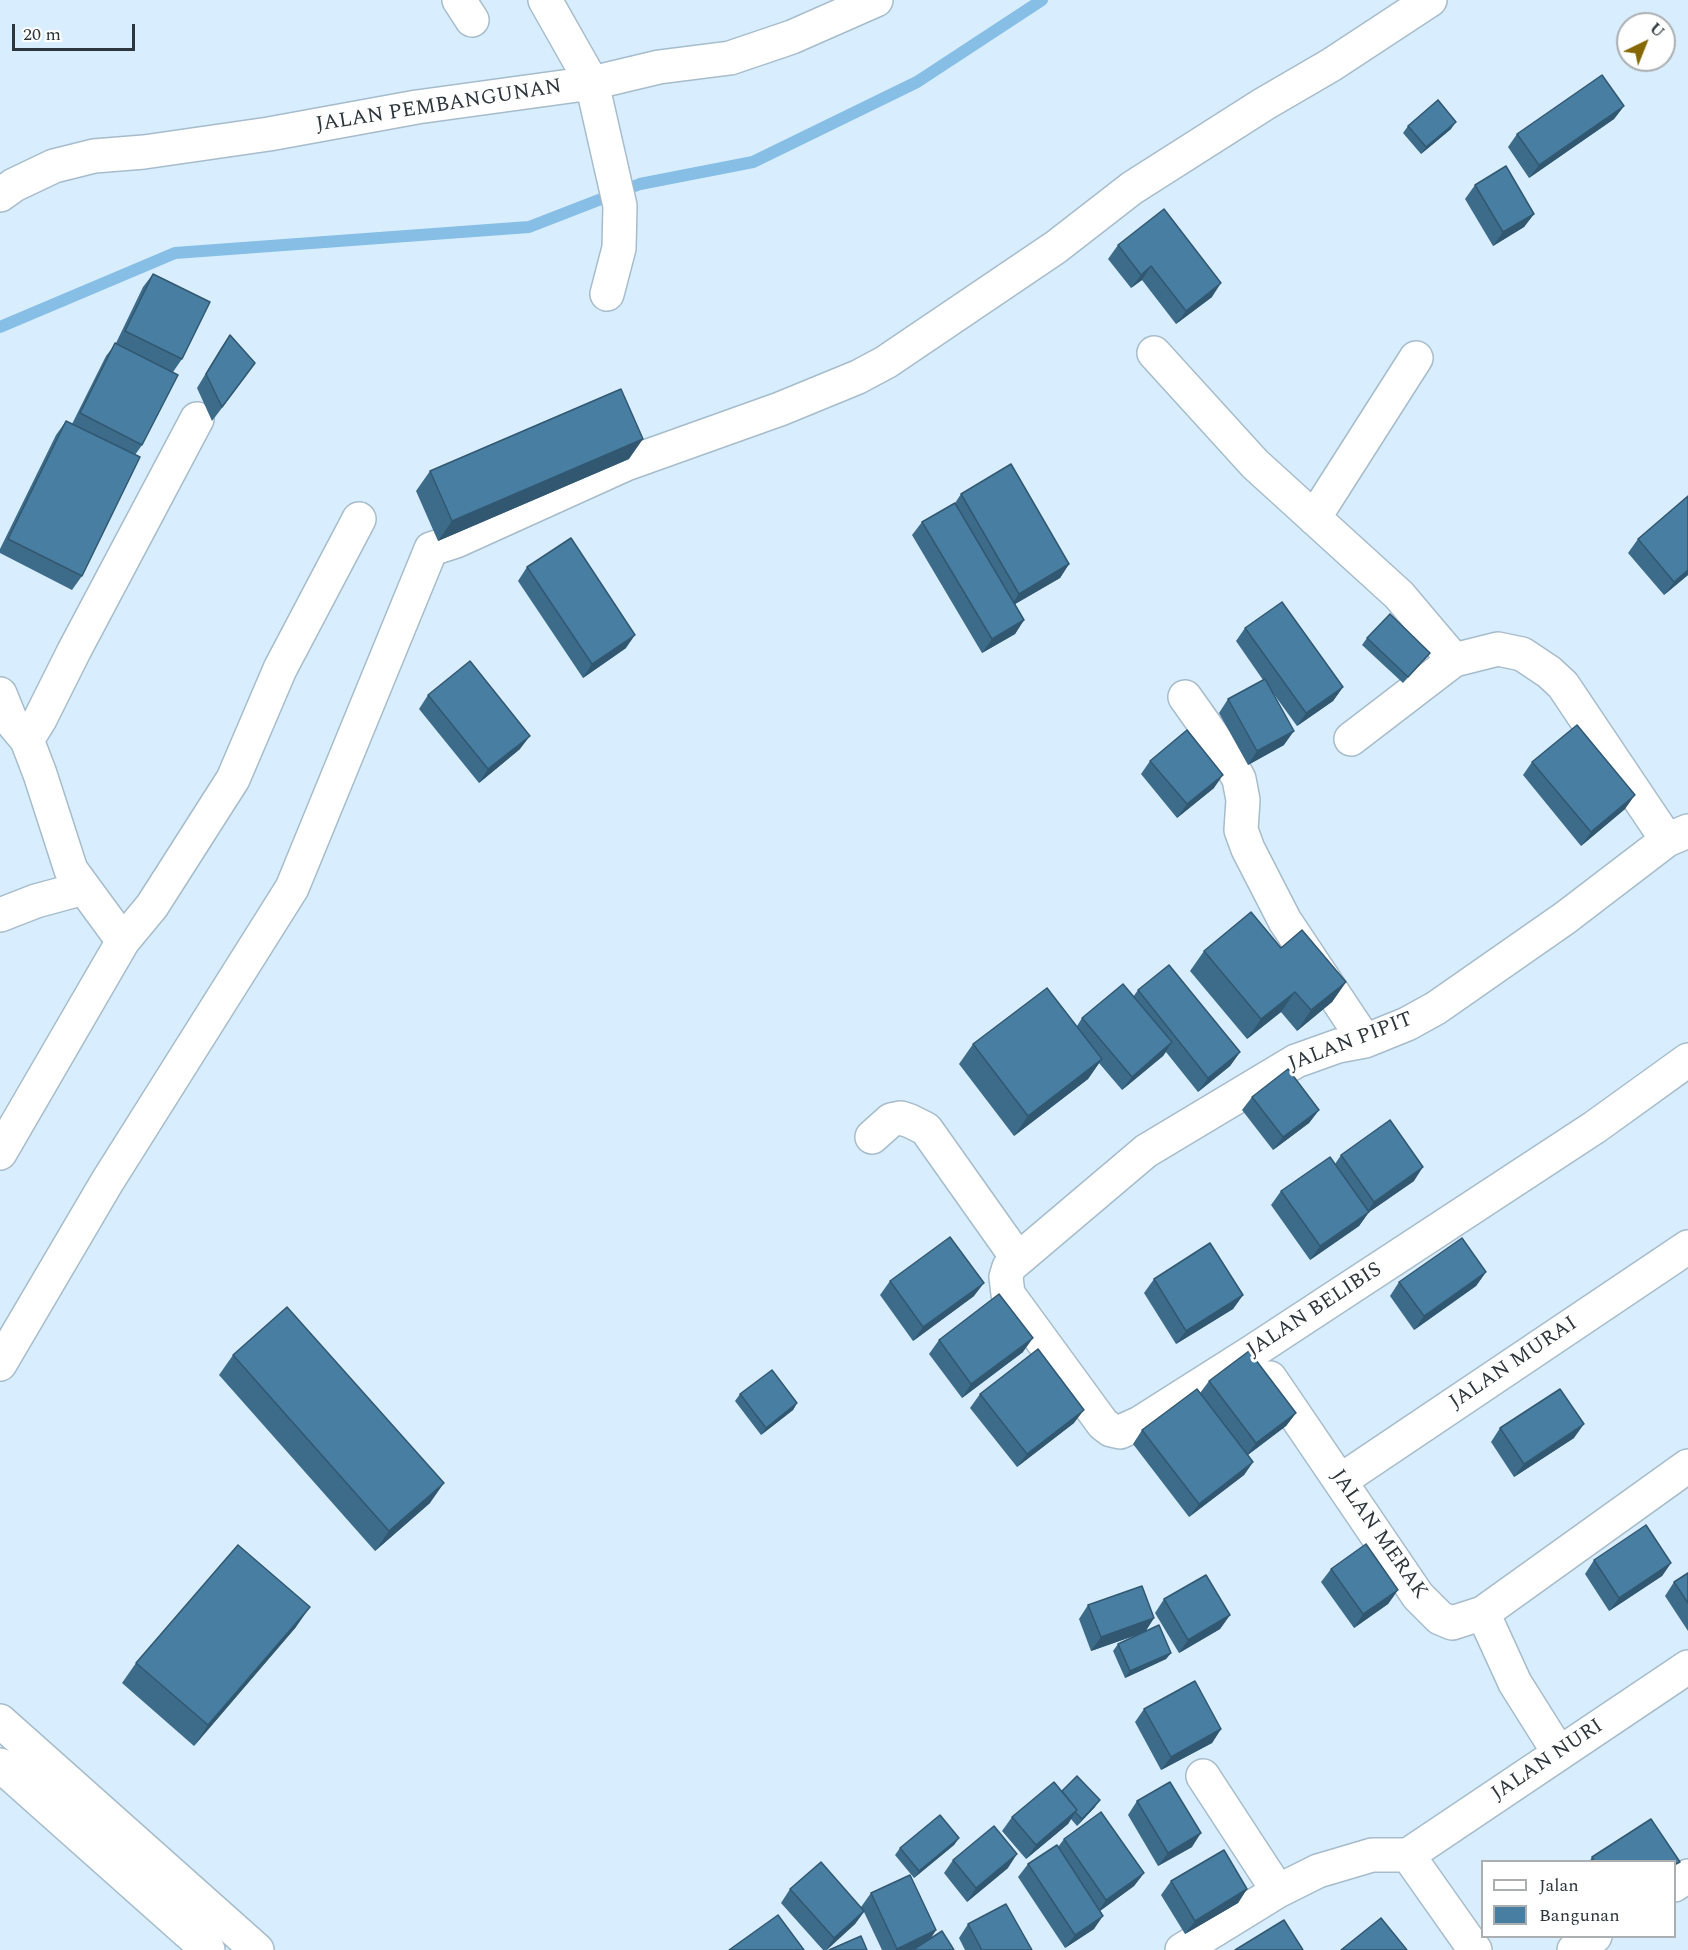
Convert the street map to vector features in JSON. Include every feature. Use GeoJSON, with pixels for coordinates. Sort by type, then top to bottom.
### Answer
{"type":"FeatureCollection","features":[{"type":"Feature","properties":{"kind":"street"},"geometry":{"type":"LineString","coordinates":[[545,0],[592,83],[620,206],[619,248],[606,294]]}},
{"type":"Feature","properties":{"kind":"street","name":"JALAN PEMBANGUNAN"},"geometry":{"type":"LineString","coordinates":[[0,195],[14,185],[54,166],[94,156],[144,152],[269,134],[417,107],[592,83],[659,67],[730,58],[792,37],[876,0]]}},
{"type":"Feature","properties":{"kind":"street"},"geometry":{"type":"LineString","coordinates":[[0,1364],[107,1182],[292,888],[431,549],[456,541],[626,464],[780,409],[877,367],[1056,247],[1132,188],[1264,104],[1331,65],[1430,0]]}},
{"type":"Feature","properties":{"kind":"street"},"geometry":{"type":"LineString","coordinates":[[1154,353],[1255,464],[1399,595],[1454,660]]}},
{"type":"Feature","properties":{"kind":"street"},"geometry":{"type":"LineString","coordinates":[[1314,518],[1416,357]]}},
{"type":"Feature","properties":{"kind":"street"},"geometry":{"type":"LineString","coordinates":[[27,740],[197,419]]}},
{"type":"Feature","properties":{"kind":"street"},"geometry":{"type":"LineString","coordinates":[[0,1153],[123,941],[152,906],[233,779],[266,705],[279,669],[359,519]]}},
{"type":"Feature","properties":{"kind":"street"},"geometry":{"type":"LineString","coordinates":[[1351,739],[1454,660],[1498,649],[1522,654],[1549,672],[1563,685],[1677,835]]}},
{"type":"Feature","properties":{"kind":"street"},"geometry":{"type":"LineString","coordinates":[[0,694],[11,721],[27,740],[71,870],[123,941]]}},
{"type":"Feature","properties":{"kind":"street"},"geometry":{"type":"LineString","coordinates":[[1185,697],[1224,752],[1239,779],[1242,800],[1241,830],[1248,849],[1285,921],[1365,1041]]}},
{"type":"Feature","properties":{"kind":"street","name":"JALAN PIPIT"},"geometry":{"type":"LineString","coordinates":[[1018,1259],[1146,1151],[1296,1061],[1338,1046],[1365,1041],[1407,1024],[1445,1001],[1565,918],[1677,835]]}},
{"type":"Feature","properties":{"kind":"street"},"geometry":{"type":"LineString","coordinates":[[0,915],[36,901],[84,888]]}},
{"type":"Feature","properties":{"kind":"street","name":"JALAN BELIBIS"},"geometry":{"type":"LineString","coordinates":[[1018,1259],[1009,1267],[1006,1277],[1008,1294],[1102,1424],[1111,1430],[1120,1432],[1140,1423],[1252,1352],[1595,1127],[1688,1060]]}},
{"type":"Feature","properties":{"kind":"street"},"geometry":{"type":"LineString","coordinates":[[872,1137],[891,1120],[902,1118],[926,1129],[1018,1259]]}},
{"type":"Feature","properties":{"kind":"street","name":"JALAN MURAI"},"geometry":{"type":"LineString","coordinates":[[1340,1481],[1688,1247]]}},
{"type":"Feature","properties":{"kind":"street","name":"JALAN MERAK"},"geometry":{"type":"LineString","coordinates":[[1252,1352],[1418,1596],[1440,1618],[1452,1623],[1483,1612],[1688,1466]]}},
{"type":"Feature","properties":{"kind":"street"},"geometry":{"type":"LineString","coordinates":[[1483,1612],[1515,1683],[1559,1753]]}},
{"type":"Feature","properties":{"kind":"street","name":"JALAN NURI"},"geometry":{"type":"LineString","coordinates":[[1408,1855],[1688,1667]]}},
{"type":"Feature","properties":{"kind":"street"},"geometry":{"type":"LineString","coordinates":[[0,1721],[256,1950]]}},
{"type":"Feature","properties":{"kind":"street"},"geometry":{"type":"LineString","coordinates":[[0,1765],[208,1950]]}},
{"type":"Feature","properties":{"kind":"street"},"geometry":{"type":"LineString","coordinates":[[1203,1776],[1278,1891]]}},
{"type":"Feature","properties":{"kind":"street"},"geometry":{"type":"LineString","coordinates":[[1182,1950],[1278,1891],[1318,1871],[1372,1855],[1408,1855],[1475,1950]]}},
{"type":"Feature","properties":{"kind":"street"},"geometry":{"type":"LineString","coordinates":[[1574,1950],[1592,1938]]}},
{"type":"Feature","properties":{"kind":"building"},"geometry":{"type":"Polygon","coordinates":[[[1602,75],[1624,106],[1539,165],[1517,134],[1602,75]]]}},
{"type":"Feature","properties":{"kind":"building"},"geometry":{"type":"Polygon","coordinates":[[[1438,100],[1456,122],[1426,147],[1408,126],[1438,100]]]}},
{"type":"Feature","properties":{"kind":"building"},"geometry":{"type":"Polygon","coordinates":[[[1506,166],[1534,214],[1503,232],[1475,185],[1506,166]]]}},
{"type":"Feature","properties":{"kind":"building"},"geometry":{"type":"Polygon","coordinates":[[[1164,209],[1221,283],[1186,311],[1151,266],[1141,275],[1118,245],[1164,209]]]}},
{"type":"Feature","properties":{"kind":"building"},"geometry":{"type":"Polygon","coordinates":[[[153,274],[210,302],[182,359],[125,331],[153,274]]]}},
{"type":"Feature","properties":{"kind":"building"},"geometry":{"type":"Polygon","coordinates":[[[230,335],[255,363],[222,407],[206,374],[230,335]]]}},
{"type":"Feature","properties":{"kind":"building"},"geometry":{"type":"Polygon","coordinates":[[[115,343],[178,375],[142,445],[80,413],[115,343]]]}},
{"type":"Feature","properties":{"kind":"building"},"geometry":{"type":"Polygon","coordinates":[[[621,389],[643,439],[452,521],[430,471],[621,389]]]}},
{"type":"Feature","properties":{"kind":"building"},"geometry":{"type":"Polygon","coordinates":[[[66,421],[140,457],[82,576],[8,539],[66,421]]]}},
{"type":"Feature","properties":{"kind":"building"},"geometry":{"type":"Polygon","coordinates":[[[1011,464],[1069,564],[1019,594],[961,494],[1011,464]]]}},
{"type":"Feature","properties":{"kind":"building"},"geometry":{"type":"Polygon","coordinates":[[[1688,496],[1688,570],[1674,582],[1638,539],[1688,496]]]}},
{"type":"Feature","properties":{"kind":"building"},"geometry":{"type":"Polygon","coordinates":[[[955,503],[1024,620],[992,639],[922,522],[955,503]]]}},
{"type":"Feature","properties":{"kind":"building"},"geometry":{"type":"Polygon","coordinates":[[[571,538],[635,635],[592,664],[527,567],[571,538]]]}},
{"type":"Feature","properties":{"kind":"building"},"geometry":{"type":"Polygon","coordinates":[[[1282,602],[1343,687],[1306,713],[1245,628],[1282,602]]]}},
{"type":"Feature","properties":{"kind":"building"},"geometry":{"type":"Polygon","coordinates":[[[1390,614],[1430,653],[1408,677],[1367,638],[1390,614]]]}},
{"type":"Feature","properties":{"kind":"building"},"geometry":{"type":"Polygon","coordinates":[[[470,661],[530,736],[488,769],[428,695],[470,661]]]}},
{"type":"Feature","properties":{"kind":"building"},"geometry":{"type":"Polygon","coordinates":[[[1265,679],[1294,731],[1257,751],[1228,699],[1265,679]]]}},
{"type":"Feature","properties":{"kind":"building"},"geometry":{"type":"Polygon","coordinates":[[[1577,725],[1635,795],[1591,832],[1532,762],[1577,725]]]}},
{"type":"Feature","properties":{"kind":"building"},"geometry":{"type":"Polygon","coordinates":[[[1187,730],[1223,775],[1187,804],[1150,761],[1187,730]]]}},
{"type":"Feature","properties":{"kind":"building"},"geometry":{"type":"Polygon","coordinates":[[[1251,912],[1281,948],[1302,930],[1346,982],[1311,1010],[1295,992],[1261,1019],[1204,951],[1251,912]]]}},
{"type":"Feature","properties":{"kind":"building"},"geometry":{"type":"Polygon","coordinates":[[[1169,965],[1240,1052],[1208,1078],[1138,990],[1169,965]]]}},
{"type":"Feature","properties":{"kind":"building"},"geometry":{"type":"Polygon","coordinates":[[[1123,984],[1172,1042],[1132,1077],[1082,1018],[1123,984]]]}},
{"type":"Feature","properties":{"kind":"building"},"geometry":{"type":"Polygon","coordinates":[[[1047,988],[1102,1059],[1028,1116],[973,1044],[1047,988]]]}},
{"type":"Feature","properties":{"kind":"building"},"geometry":{"type":"Polygon","coordinates":[[[1288,1069],[1319,1110],[1283,1137],[1252,1097],[1288,1069]]]}},
{"type":"Feature","properties":{"kind":"building"},"geometry":{"type":"Polygon","coordinates":[[[1390,1120],[1423,1167],[1374,1202],[1341,1155],[1390,1120]]]}},
{"type":"Feature","properties":{"kind":"building"},"geometry":{"type":"Polygon","coordinates":[[[1330,1157],[1369,1212],[1320,1246],[1281,1191],[1330,1157]]]}},
{"type":"Feature","properties":{"kind":"building"},"geometry":{"type":"Polygon","coordinates":[[[950,1237],[984,1283],[923,1327],[890,1281],[950,1237]]]}},
{"type":"Feature","properties":{"kind":"building"},"geometry":{"type":"Polygon","coordinates":[[[1462,1238],[1486,1272],[1424,1316],[1399,1282],[1462,1238]]]}},
{"type":"Feature","properties":{"kind":"building"},"geometry":{"type":"Polygon","coordinates":[[[1210,1243],[1243,1295],[1186,1331],[1154,1279],[1210,1243]]]}},
{"type":"Feature","properties":{"kind":"building"},"geometry":{"type":"Polygon","coordinates":[[[999,1294],[1033,1338],[971,1384],[939,1340],[999,1294]]]}},
{"type":"Feature","properties":{"kind":"building"},"geometry":{"type":"Polygon","coordinates":[[[287,1307],[444,1483],[389,1531],[233,1355],[287,1307]]]}},
{"type":"Feature","properties":{"kind":"building"},"geometry":{"type":"Polygon","coordinates":[[[1038,1349],[1084,1410],[1027,1454],[980,1394],[1038,1349]]]}},
{"type":"Feature","properties":{"kind":"building"},"geometry":{"type":"Polygon","coordinates":[[[1249,1351],[1296,1413],[1256,1443],[1209,1381],[1249,1351]]]}},
{"type":"Feature","properties":{"kind":"building"},"geometry":{"type":"Polygon","coordinates":[[[772,1370],[797,1403],[766,1428],[740,1394],[772,1370]]]}},
{"type":"Feature","properties":{"kind":"building"},"geometry":{"type":"Polygon","coordinates":[[[1197,1389],[1253,1462],[1199,1504],[1142,1430],[1197,1389]]]}},
{"type":"Feature","properties":{"kind":"building"},"geometry":{"type":"Polygon","coordinates":[[[1560,1389],[1584,1424],[1524,1464],[1500,1428],[1560,1389]]]}},
{"type":"Feature","properties":{"kind":"building"},"geometry":{"type":"Polygon","coordinates":[[[1646,1525],[1671,1563],[1619,1598],[1594,1560],[1646,1525]]]}},
{"type":"Feature","properties":{"kind":"building"},"geometry":{"type":"Polygon","coordinates":[[[1366,1544],[1398,1590],[1363,1614],[1331,1569],[1366,1544]]]}},
{"type":"Feature","properties":{"kind":"building"},"geometry":{"type":"Polygon","coordinates":[[[238,1545],[310,1607],[208,1725],[136,1663],[238,1545]]]}},
{"type":"Feature","properties":{"kind":"building"},"geometry":{"type":"Polygon","coordinates":[[[1688,1573],[1688,1603],[1674,1582],[1688,1573]]]}},
{"type":"Feature","properties":{"kind":"building"},"geometry":{"type":"Polygon","coordinates":[[[1206,1575],[1230,1615],[1188,1640],[1164,1599],[1206,1575]]]}},
{"type":"Feature","properties":{"kind":"building"},"geometry":{"type":"Polygon","coordinates":[[[1142,1586],[1154,1618],[1101,1637],[1088,1605],[1142,1586]]]}},
{"type":"Feature","properties":{"kind":"building"},"geometry":{"type":"Polygon","coordinates":[[[1159,1625],[1171,1653],[1130,1671],[1118,1644],[1159,1625]]]}},
{"type":"Feature","properties":{"kind":"building"},"geometry":{"type":"Polygon","coordinates":[[[1195,1681],[1221,1729],[1171,1757],[1144,1709],[1195,1681]]]}},
{"type":"Feature","properties":{"kind":"building"},"geometry":{"type":"Polygon","coordinates":[[[1077,1776],[1100,1800],[1082,1819],[1062,1791],[1077,1776]]]}},
{"type":"Feature","properties":{"kind":"building"},"geometry":{"type":"Polygon","coordinates":[[[1054,1782],[1077,1810],[1036,1845],[1012,1817],[1054,1782]]]}},
{"type":"Feature","properties":{"kind":"building"},"geometry":{"type":"Polygon","coordinates":[[[1170,1782],[1201,1833],[1168,1853],[1137,1801],[1170,1782]]]}},
{"type":"Feature","properties":{"kind":"building"},"geometry":{"type":"Polygon","coordinates":[[[1101,1812],[1144,1873],[1106,1900],[1064,1839],[1101,1812]]]}},
{"type":"Feature","properties":{"kind":"building"},"geometry":{"type":"Polygon","coordinates":[[[940,1815],[959,1838],[919,1871],[900,1848],[940,1815]]]}},
{"type":"Feature","properties":{"kind":"building"},"geometry":{"type":"Polygon","coordinates":[[[1651,1819],[1680,1862],[1676,1864],[1676,1860],[1594,1860],[1592,1857],[1651,1819]]]}},
{"type":"Feature","properties":{"kind":"building"},"geometry":{"type":"Polygon","coordinates":[[[994,1826],[1017,1854],[976,1888],[953,1860],[994,1826]]]}},
{"type":"Feature","properties":{"kind":"building"},"geometry":{"type":"Polygon","coordinates":[[[1057,1845],[1103,1916],[1075,1935],[1028,1864],[1057,1845]]]}},
{"type":"Feature","properties":{"kind":"building"},"geometry":{"type":"Polygon","coordinates":[[[1224,1850],[1247,1889],[1195,1921],[1171,1881],[1224,1850]]]}},
{"type":"Feature","properties":{"kind":"building"},"geometry":{"type":"Polygon","coordinates":[[[821,1862],[864,1911],[834,1938],[790,1889],[821,1862]]]}},
{"type":"Feature","properties":{"kind":"building"},"geometry":{"type":"Polygon","coordinates":[[[910,1875],[936,1930],[897,1949],[871,1893],[910,1875]]]}},
{"type":"Feature","properties":{"kind":"building"},"geometry":{"type":"Polygon","coordinates":[[[1006,1904],[1032,1950],[982,1950],[968,1924],[1006,1904]]]}},
{"type":"Feature","properties":{"kind":"building"},"geometry":{"type":"Polygon","coordinates":[[[778,1915],[804,1950],[729,1950],[778,1915]]]}},
{"type":"Feature","properties":{"kind":"building"},"geometry":{"type":"Polygon","coordinates":[[[1381,1918],[1407,1950],[1341,1950],[1381,1918]]]}},
{"type":"Feature","properties":{"kind":"building"},"geometry":{"type":"Polygon","coordinates":[[[1284,1920],[1303,1950],[1235,1950],[1284,1920]]]}},
{"type":"Feature","properties":{"kind":"building"},"geometry":{"type":"Polygon","coordinates":[[[942,1931],[954,1950],[913,1950],[942,1931]]]}},
{"type":"Feature","properties":{"kind":"building"},"geometry":{"type":"Polygon","coordinates":[[[861,1936],[867,1950],[829,1950],[861,1936]]]}},
{"type":"Feature","properties":{"kind":"waterway"},"geometry":{"type":"LineString","coordinates":[[0,327],[175,253],[529,227],[640,184],[753,162],[917,82],[1042,0]]}}]}
